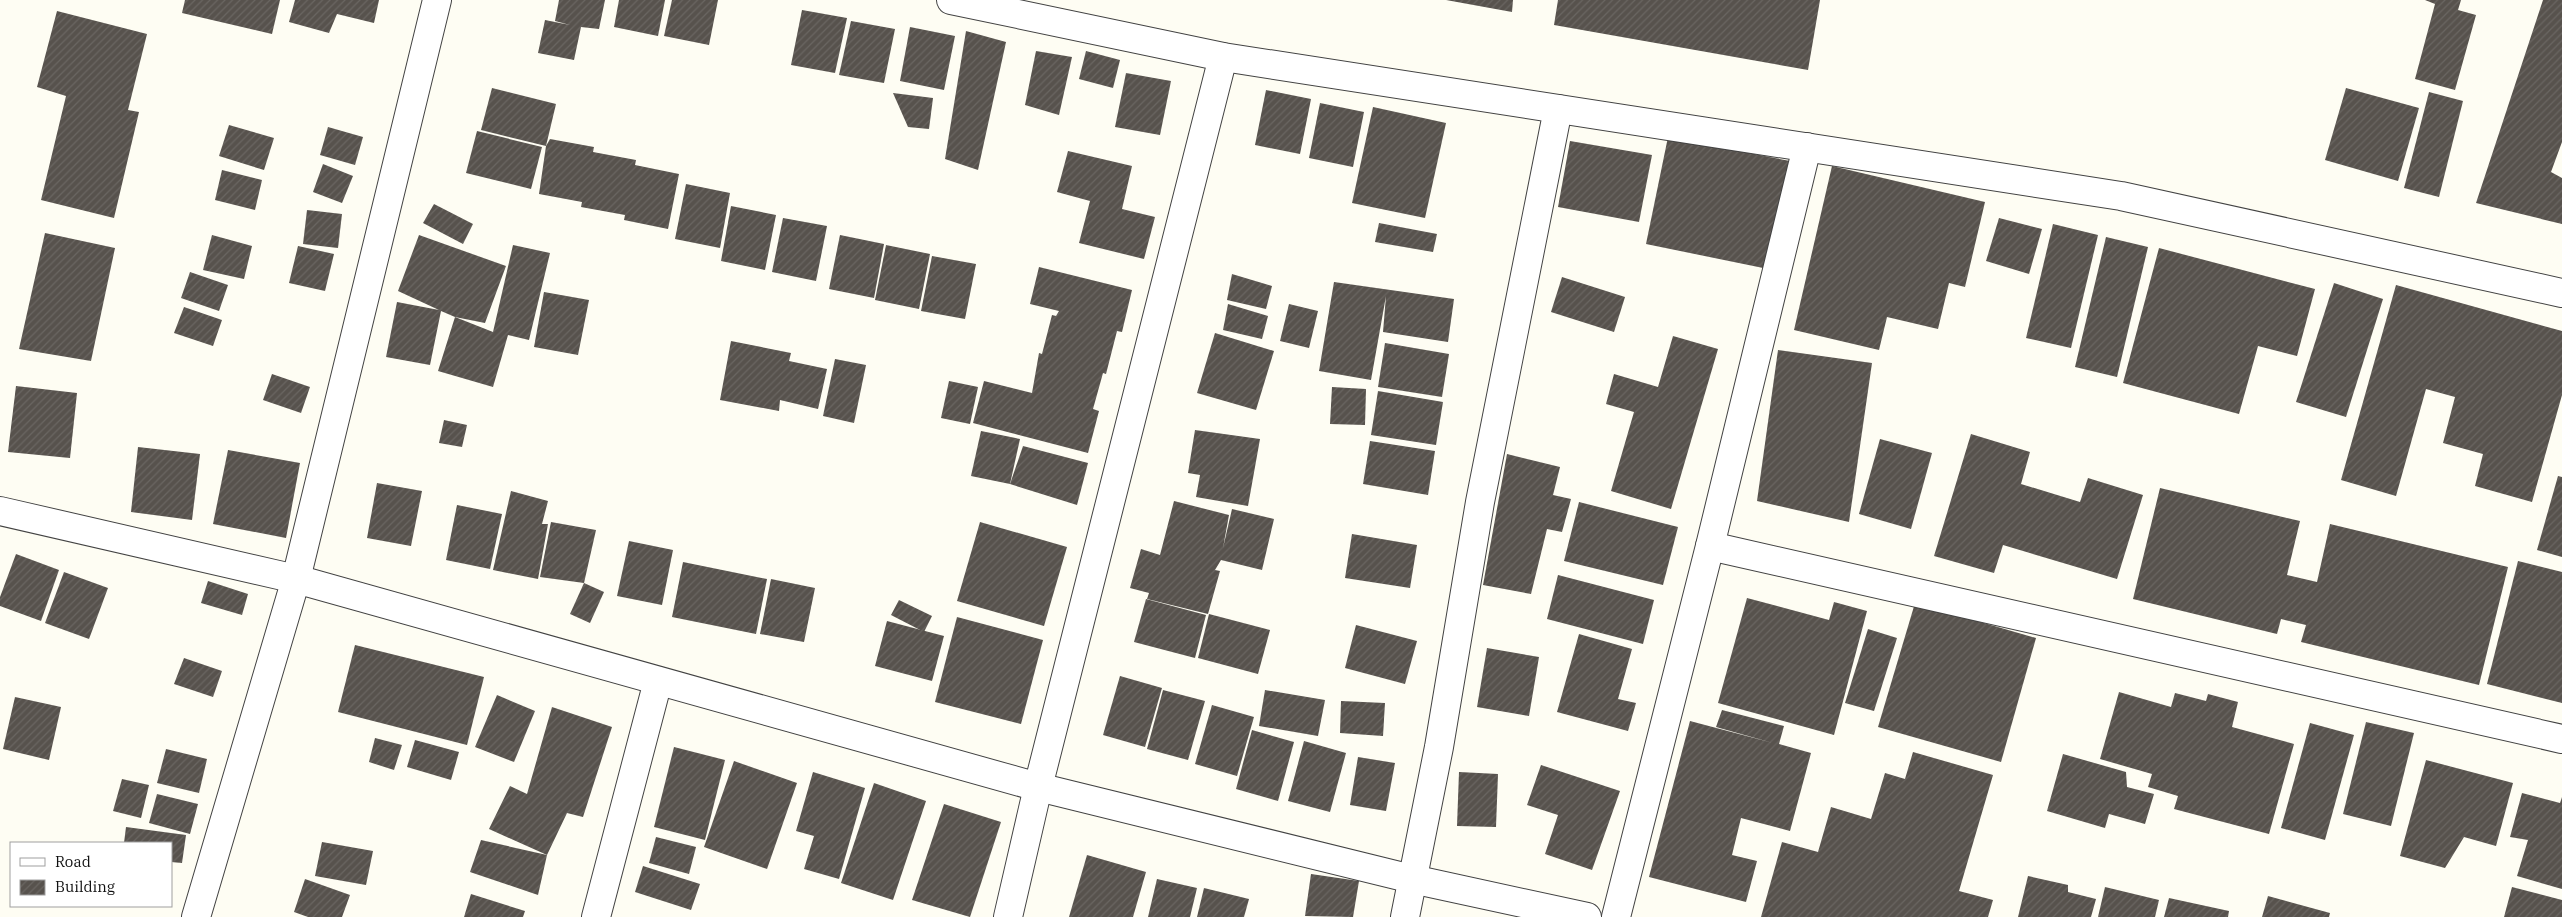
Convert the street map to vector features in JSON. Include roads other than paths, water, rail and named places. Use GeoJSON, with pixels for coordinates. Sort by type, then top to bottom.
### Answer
{"type":"FeatureCollection","features":[{"type":"Feature","properties":{"kind":"street"},"geometry":{"type":"LineString","coordinates":[[196,917],[296,579],[437,0]]}},
{"type":"Feature","properties":{"kind":"street"},"geometry":{"type":"LineString","coordinates":[[951,0],[1223,58],[2121,196],[2562,293]]}},
{"type":"Feature","properties":{"kind":"street"},"geometry":{"type":"LineString","coordinates":[[1008,917],[1038,787],[1223,58]]}},
{"type":"Feature","properties":{"kind":"street"},"geometry":{"type":"LineString","coordinates":[[1405,917],[1439,747],[1480,502],[1558,110]]}},
{"type":"Feature","properties":{"kind":"street"},"geometry":{"type":"LineString","coordinates":[[1616,917],[1710,546],[1807,147]]}},
{"type":"Feature","properties":{"kind":"street"},"geometry":{"type":"LineString","coordinates":[[0,511],[296,579],[1038,787],[1412,878],[1587,917]]}},
{"type":"Feature","properties":{"kind":"street"},"geometry":{"type":"LineString","coordinates":[[1710,546],[2562,739]]}},
{"type":"Feature","properties":{"kind":"street"},"geometry":{"type":"LineString","coordinates":[[596,917],[658,681]]}}]}
